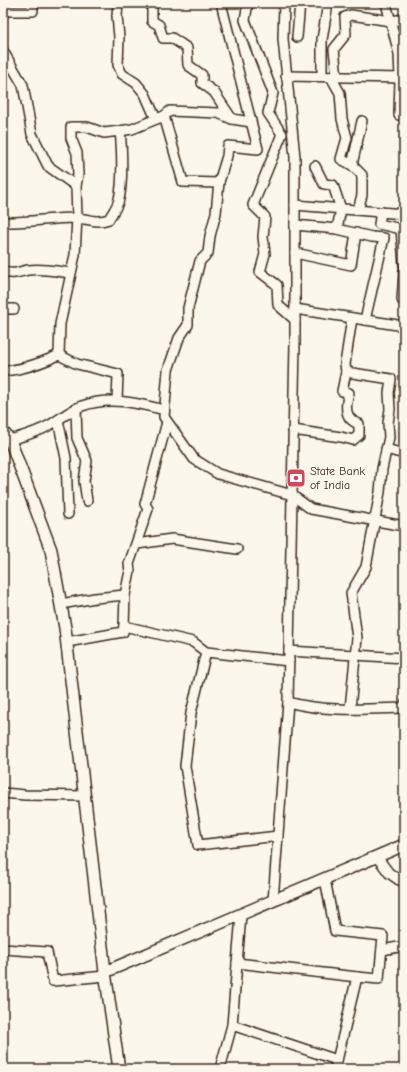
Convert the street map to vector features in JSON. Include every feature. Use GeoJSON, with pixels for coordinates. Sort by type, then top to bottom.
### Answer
{"type":"FeatureCollection","features":[{"type":"Feature","properties":{"kind":"main road"},"geometry":{"type":"LineString","coordinates":[[6,436],[51,550],[61,604],[67,642],[105,974],[119,1069]]}},
{"type":"Feature","properties":{"kind":"main road"},"geometry":{"type":"LineString","coordinates":[[105,974],[404,845]]}},
{"type":"Feature","properties":{"kind":"street"},"geometry":{"type":"LineString","coordinates":[[3,11],[33,11],[32,3]]}},
{"type":"Feature","properties":{"kind":"street"},"geometry":{"type":"LineString","coordinates":[[118,3],[118,65],[122,74],[136,83],[160,117],[183,182],[219,184]]}},
{"type":"Feature","properties":{"kind":"street"},"geometry":{"type":"LineString","coordinates":[[152,3],[152,22],[159,25],[163,38],[172,38],[187,48],[188,65],[202,75],[202,83],[214,92],[232,119]]}},
{"type":"Feature","properties":{"kind":"street"},"geometry":{"type":"LineString","coordinates":[[221,3],[258,149],[228,146],[227,156],[219,184],[216,213],[210,236],[208,253],[200,261],[188,308],[188,325],[179,338],[168,370],[164,417],[194,459],[218,474],[292,495],[312,509],[404,526]]}},
{"type":"Feature","properties":{"kind":"street"},"geometry":{"type":"LineString","coordinates":[[248,3],[245,20],[272,93],[268,113],[282,134],[253,205],[265,217],[263,237],[265,254],[260,272],[277,285],[278,306],[295,320]]}},
{"type":"Feature","properties":{"kind":"street"},"geometry":{"type":"LineString","coordinates":[[273,901],[288,702],[295,320],[295,157],[282,39],[284,3]]}},
{"type":"Feature","properties":{"kind":"street"},"geometry":{"type":"LineString","coordinates":[[297,37],[300,3]]}},
{"type":"Feature","properties":{"kind":"street"},"geometry":{"type":"LineString","coordinates":[[328,3],[322,40],[330,77],[340,93],[342,119],[347,138],[341,159],[352,165],[362,175],[362,195],[358,210]]}},
{"type":"Feature","properties":{"kind":"street"},"geometry":{"type":"LineString","coordinates":[[386,3],[402,52],[402,78],[399,115],[404,116]]}},
{"type":"Feature","properties":{"kind":"street"},"geometry":{"type":"LineString","coordinates":[[330,77],[334,50],[346,34],[345,17],[351,15],[391,21],[404,19]]}},
{"type":"Feature","properties":{"kind":"street"},"geometry":{"type":"LineString","coordinates":[[3,51],[23,86],[32,134],[48,166],[76,186]]}},
{"type":"Feature","properties":{"kind":"street"},"geometry":{"type":"LineString","coordinates":[[286,76],[402,78]]}},
{"type":"Feature","properties":{"kind":"street"},"geometry":{"type":"LineString","coordinates":[[59,355],[60,324],[75,255],[77,218],[77,153],[71,138],[71,127],[87,127],[104,133],[120,131],[132,129],[170,111],[218,113],[232,119],[251,122]]}},
{"type":"Feature","properties":{"kind":"street"},"geometry":{"type":"LineString","coordinates":[[352,165],[362,121]]}},
{"type":"Feature","properties":{"kind":"street"},"geometry":{"type":"LineString","coordinates":[[3,222],[22,223],[77,218],[100,222],[109,219],[119,200],[121,184],[122,143],[120,131]]}},
{"type":"Feature","properties":{"kind":"street"},"geometry":{"type":"LineString","coordinates":[[315,166],[324,184],[333,185],[341,209],[338,229]]}},
{"type":"Feature","properties":{"kind":"street"},"geometry":{"type":"LineString","coordinates":[[295,205],[404,214]]}},
{"type":"Feature","properties":{"kind":"street"},"geometry":{"type":"LineString","coordinates":[[381,212],[379,224],[401,229],[404,264]]}},
{"type":"Feature","properties":{"kind":"street"},"geometry":{"type":"LineString","coordinates":[[295,225],[338,229],[372,237],[384,238],[365,320]]}},
{"type":"Feature","properties":{"kind":"street"},"geometry":{"type":"LineString","coordinates":[[295,254],[351,265],[356,233]]}},
{"type":"Feature","properties":{"kind":"street"},"geometry":{"type":"LineString","coordinates":[[3,272],[14,274],[28,270],[49,270],[70,273]]}},
{"type":"Feature","properties":{"kind":"street"},"geometry":{"type":"LineString","coordinates":[[404,272],[402,300],[404,302]]}},
{"type":"Feature","properties":{"kind":"street"},"geometry":{"type":"LineString","coordinates":[[3,309],[14,309]]}},
{"type":"Feature","properties":{"kind":"street"},"geometry":{"type":"LineString","coordinates":[[295,309],[404,326]]}},
{"type":"Feature","properties":{"kind":"street"},"geometry":{"type":"LineString","coordinates":[[293,430],[353,440],[359,436],[359,424],[352,422],[348,417],[346,404],[349,393],[342,391],[346,372],[345,364],[352,318]]}},
{"type":"Feature","properties":{"kind":"street"},"geometry":{"type":"LineString","coordinates":[[59,355],[77,364],[118,374],[117,401]]}},
{"type":"Feature","properties":{"kind":"street"},"geometry":{"type":"LineString","coordinates":[[3,372],[41,363],[59,355]]}},
{"type":"Feature","properties":{"kind":"street"},"geometry":{"type":"LineString","coordinates":[[346,372],[391,379],[389,392],[389,437],[382,469],[375,521],[366,567],[351,593],[357,638],[350,709]]}},
{"type":"Feature","properties":{"kind":"street"},"geometry":{"type":"LineString","coordinates":[[6,436],[26,435],[46,427],[82,406],[105,401],[130,402],[164,410]]}},
{"type":"Feature","properties":{"kind":"street"},"geometry":{"type":"LineString","coordinates":[[76,410],[77,438],[87,461],[84,481],[87,501]]}},
{"type":"Feature","properties":{"kind":"street"},"geometry":{"type":"LineString","coordinates":[[58,420],[66,458],[68,514]]}},
{"type":"Feature","properties":{"kind":"street"},"geometry":{"type":"LineString","coordinates":[[67,642],[123,632],[125,595],[130,571],[129,564],[148,510],[145,504],[167,422]]}},
{"type":"Feature","properties":{"kind":"street"},"geometry":{"type":"LineString","coordinates":[[386,449],[404,454]]}},
{"type":"Feature","properties":{"kind":"street"},"geometry":{"type":"LineString","coordinates":[[137,544],[172,539],[237,548]]}},
{"type":"Feature","properties":{"kind":"street"},"geometry":{"type":"LineString","coordinates":[[61,604],[95,598],[125,595]]}},
{"type":"Feature","properties":{"kind":"street"},"geometry":{"type":"LineString","coordinates":[[124,626],[193,642],[206,652],[289,661]]}},
{"type":"Feature","properties":{"kind":"street"},"geometry":{"type":"LineString","coordinates":[[289,651],[404,658]]}},
{"type":"Feature","properties":{"kind":"street"},"geometry":{"type":"LineString","coordinates":[[206,652],[191,713],[185,766],[198,845],[278,836]]}},
{"type":"Feature","properties":{"kind":"street"},"geometry":{"type":"LineString","coordinates":[[288,702],[300,705],[350,709],[402,708],[404,705]]}},
{"type":"Feature","properties":{"kind":"street"},"geometry":{"type":"LineString","coordinates":[[3,793],[85,796]]}},
{"type":"Feature","properties":{"kind":"street"},"geometry":{"type":"LineString","coordinates":[[377,857],[389,873],[399,880]]}},
{"type":"Feature","properties":{"kind":"street"},"geometry":{"type":"LineString","coordinates":[[237,963],[379,979],[382,936],[335,931],[325,879]]}},
{"type":"Feature","properties":{"kind":"street"},"geometry":{"type":"LineString","coordinates":[[220,1069],[232,1025],[241,915]]}},
{"type":"Feature","properties":{"kind":"street"},"geometry":{"type":"LineString","coordinates":[[382,950],[404,946]]}},
{"type":"Feature","properties":{"kind":"street"},"geometry":{"type":"LineString","coordinates":[[3,949],[47,952],[53,981],[105,974]]}},
{"type":"Feature","properties":{"kind":"street"},"geometry":{"type":"LineString","coordinates":[[232,1025],[336,1065],[357,977]]}},
{"type":"Feature","properties":{"kind":"place","name":"State Bank of India"},"geometry":{"type":"Point","coordinates":[296,478]}}]}
